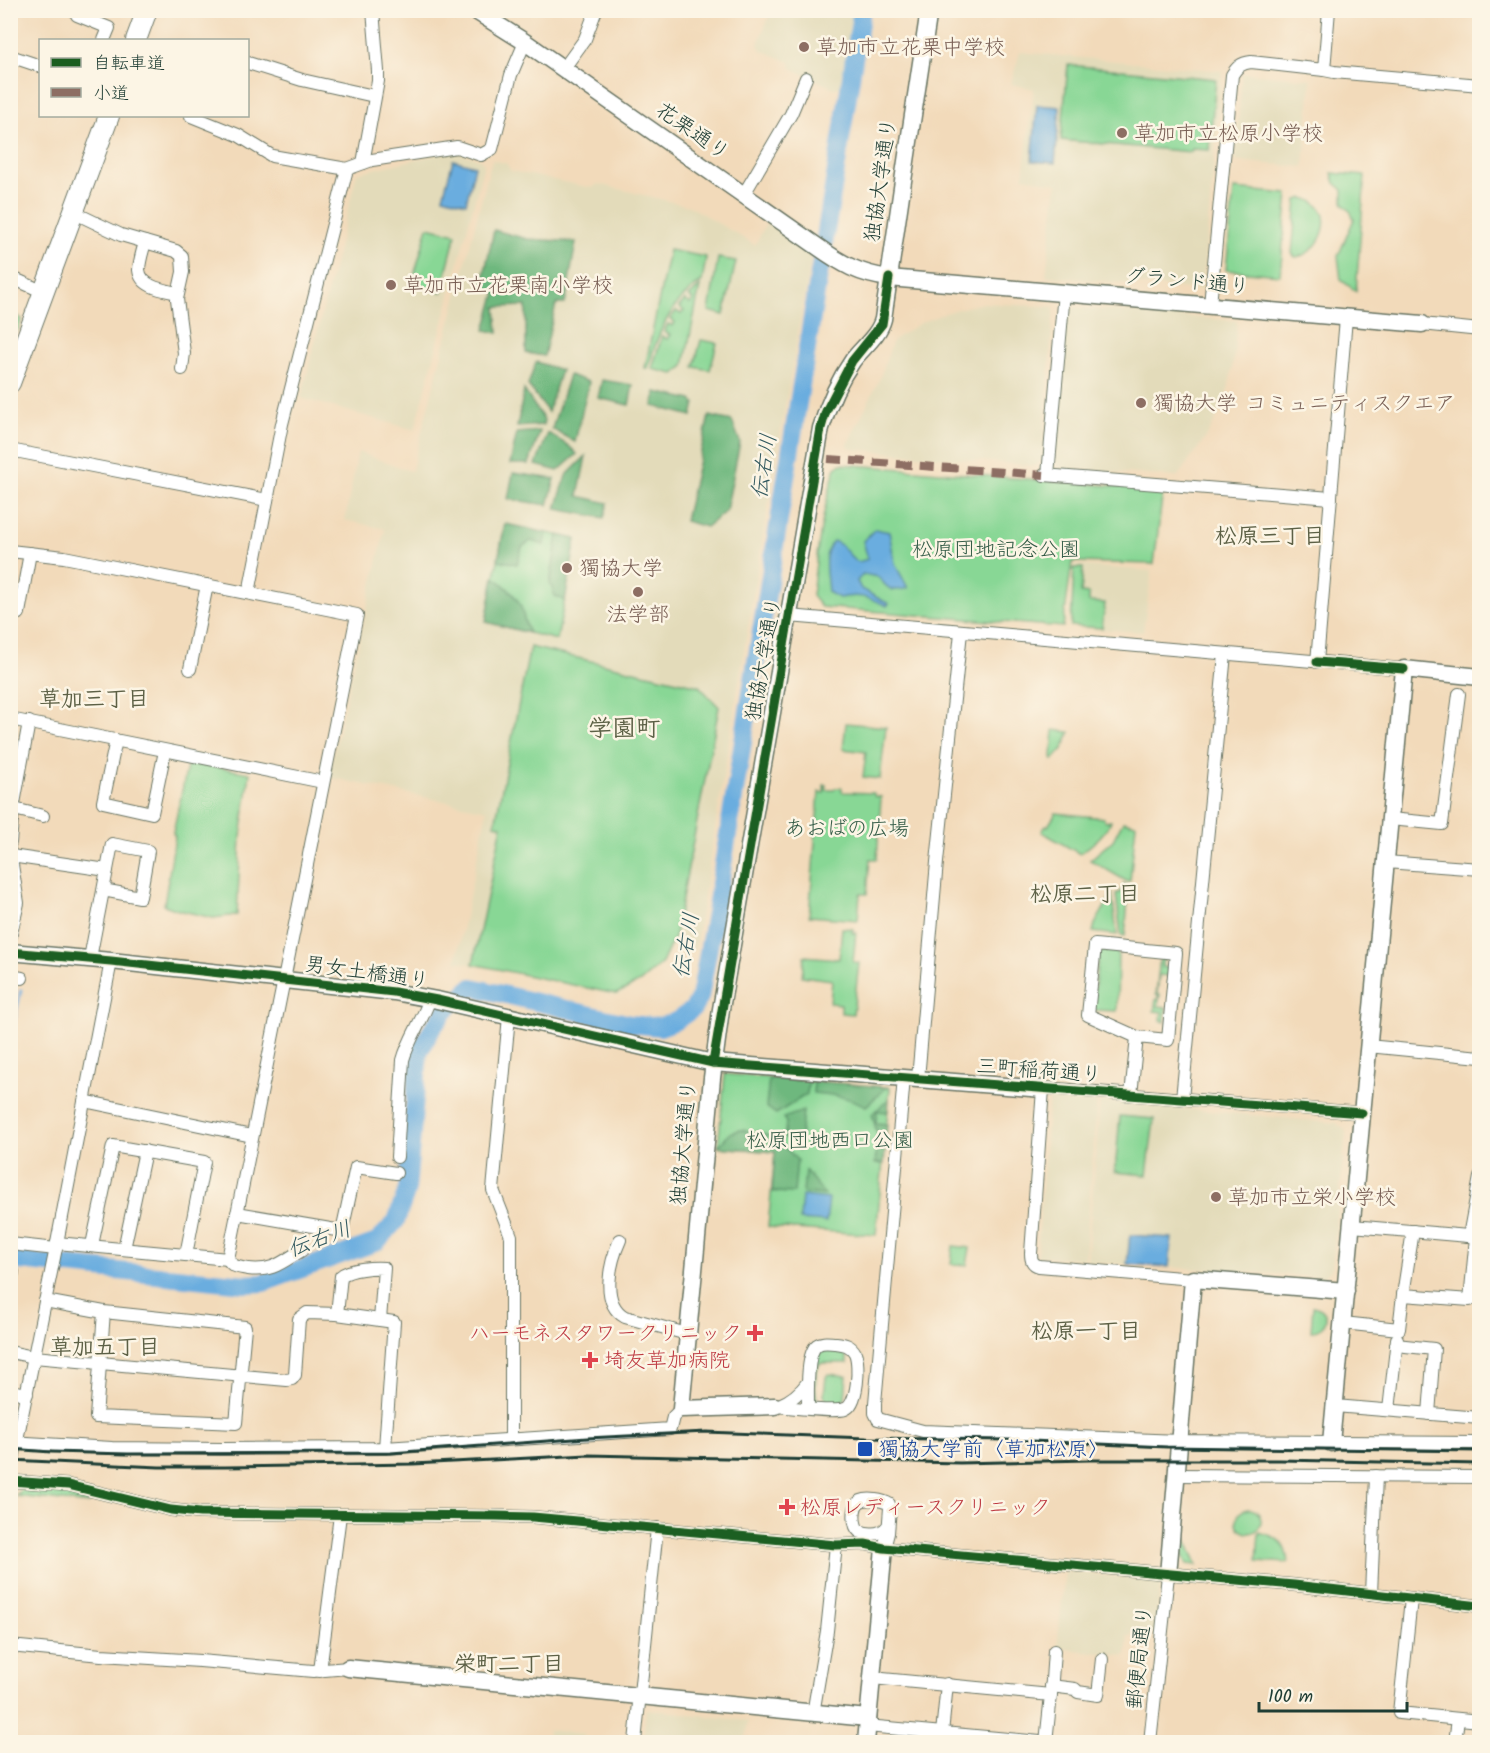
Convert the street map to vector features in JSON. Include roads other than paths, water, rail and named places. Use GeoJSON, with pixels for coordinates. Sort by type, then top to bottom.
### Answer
{"type":"FeatureCollection","features":[{"type":"Feature","properties":{"kind":"main road"},"geometry":{"type":"LineString","coordinates":[[136,39],[147,10]]}},
{"type":"Feature","properties":{"kind":"main road"},"geometry":{"type":"LineString","coordinates":[[10,383],[109,117]]}},
{"type":"Feature","properties":{"kind":"street"},"geometry":{"type":"LineString","coordinates":[[79,10],[77,15],[110,28],[104,39]]}},
{"type":"Feature","properties":{"kind":"street"},"geometry":{"type":"LineString","coordinates":[[363,163],[378,71],[373,10]]}},
{"type":"Feature","properties":{"kind":"street","name":"花栗通り"},"geometry":{"type":"LineString","coordinates":[[474,10],[564,68],[842,263],[867,274],[889,278]]}},
{"type":"Feature","properties":{"kind":"street"},"geometry":{"type":"LineString","coordinates":[[564,68],[585,39],[596,10]]}},
{"type":"Feature","properties":{"kind":"street","name":"独協大学通り"},"geometry":{"type":"LineString","coordinates":[[681,1409],[713,1063],[789,616],[823,458],[821,428],[826,411],[852,361],[882,324],[929,10]]}},
{"type":"Feature","properties":{"kind":"street"},"geometry":{"type":"LineString","coordinates":[[1324,70],[1329,10]]}},
{"type":"Feature","properties":{"kind":"street"},"geometry":{"type":"LineString","coordinates":[[193,117],[238,135],[272,156],[347,169],[363,163],[457,147],[481,155],[492,149],[511,75],[525,42]]}},
{"type":"Feature","properties":{"kind":"street"},"geometry":{"type":"LineString","coordinates":[[10,56],[39,66]]}},
{"type":"Feature","properties":{"kind":"street"},"geometry":{"type":"LineString","coordinates":[[249,63],[302,80],[374,96]]}},
{"type":"Feature","properties":{"kind":"street"},"geometry":{"type":"LineString","coordinates":[[1210,305],[1232,75],[1236,68],[1245,63],[1479,86]]}},
{"type":"Feature","properties":{"kind":"street"},"geometry":{"type":"LineString","coordinates":[[744,194],[791,114],[806,78]]}},
{"type":"Feature","properties":{"kind":"street"},"geometry":{"type":"LineString","coordinates":[[249,593],[282,423],[347,169]]}},
{"type":"Feature","properties":{"kind":"street"},"geometry":{"type":"LineString","coordinates":[[73,212],[122,235],[176,251],[182,256],[183,272],[177,298],[184,352],[182,369]]}},
{"type":"Feature","properties":{"kind":"street"},"geometry":{"type":"LineString","coordinates":[[145,242],[139,271],[142,278],[147,284],[178,293]]}},
{"type":"Feature","properties":{"kind":"street"},"geometry":{"type":"LineString","coordinates":[[10,277],[44,292]]}},
{"type":"Feature","properties":{"kind":"street","name":"グランド通り"},"geometry":{"type":"LineString","coordinates":[[889,278],[1479,330]]}},
{"type":"Feature","properties":{"kind":"street"},"geometry":{"type":"LineString","coordinates":[[1064,292],[1046,475],[1331,498]]}},
{"type":"Feature","properties":{"kind":"street"},"geometry":{"type":"LineString","coordinates":[[1317,662],[1346,318]]}},
{"type":"Feature","properties":{"kind":"street"},"geometry":{"type":"LineString","coordinates":[[10,450],[267,500]]}},
{"type":"Feature","properties":{"kind":"street"},"geometry":{"type":"LineString","coordinates":[[10,551],[64,557],[357,615],[228,1259],[236,1267],[266,1270],[302,1250]]}},
{"type":"Feature","properties":{"kind":"street"},"geometry":{"type":"LineString","coordinates":[[10,610],[19,613],[30,553]]}},
{"type":"Feature","properties":{"kind":"street"},"geometry":{"type":"LineString","coordinates":[[190,669],[207,585]]}},
{"type":"Feature","properties":{"kind":"street"},"geometry":{"type":"LineString","coordinates":[[789,616],[1479,677]]}},
{"type":"Feature","properties":{"kind":"street"},"geometry":{"type":"LineString","coordinates":[[962,632],[874,1413],[882,1421],[923,1431],[1179,1441],[1479,1443]]}},
{"type":"Feature","properties":{"kind":"street"},"geometry":{"type":"LineString","coordinates":[[1182,1099],[1225,654]]}},
{"type":"Feature","properties":{"kind":"street"},"geometry":{"type":"LineString","coordinates":[[1331,1443],[1404,669]]}},
{"type":"Feature","properties":{"kind":"street"},"geometry":{"type":"LineString","coordinates":[[1390,819],[1442,824],[1459,694]]}},
{"type":"Feature","properties":{"kind":"street"},"geometry":{"type":"LineString","coordinates":[[10,719],[323,782]]}},
{"type":"Feature","properties":{"kind":"street"},"geometry":{"type":"LineString","coordinates":[[10,843],[12,809],[29,723]]}},
{"type":"Feature","properties":{"kind":"street"},"geometry":{"type":"LineString","coordinates":[[116,740],[103,802],[152,813],[165,750]]}},
{"type":"Feature","properties":{"kind":"street"},"geometry":{"type":"LineString","coordinates":[[12,809],[43,816]]}},
{"type":"Feature","properties":{"kind":"street"},"geometry":{"type":"LineString","coordinates":[[90,959],[103,890],[112,844],[148,851],[140,897],[103,890]]}},
{"type":"Feature","properties":{"kind":"street"},"geometry":{"type":"LineString","coordinates":[[10,938],[18,903],[11,854],[107,870]]}},
{"type":"Feature","properties":{"kind":"street"},"geometry":{"type":"LineString","coordinates":[[1386,862],[1479,868],[1479,863]]}},
{"type":"Feature","properties":{"kind":"street"},"geometry":{"type":"LineString","coordinates":[[1095,945],[1176,953],[1168,1040],[1137,1037],[1088,1015],[1095,945]]}},
{"type":"Feature","properties":{"kind":"street","name":"男女土橋通り"},"geometry":{"type":"LineString","coordinates":[[10,952],[394,992],[434,999],[713,1063]]}},
{"type":"Feature","properties":{"kind":"street"},"geometry":{"type":"LineString","coordinates":[[10,1474],[14,1442],[27,1394],[111,961]]}},
{"type":"Feature","properties":{"kind":"street"},"geometry":{"type":"LineString","coordinates":[[397,1157],[403,1060],[406,1048],[434,999]]}},
{"type":"Feature","properties":{"kind":"street"},"geometry":{"type":"LineString","coordinates":[[509,1016],[493,1190],[511,1236],[511,1439]]}},
{"type":"Feature","properties":{"kind":"street"},"geometry":{"type":"LineString","coordinates":[[1131,1095],[1137,1037]]}},
{"type":"Feature","properties":{"kind":"street"},"geometry":{"type":"LineString","coordinates":[[1368,1046],[1479,1057]]}},
{"type":"Feature","properties":{"kind":"street","name":"三町稲荷通り"},"geometry":{"type":"LineString","coordinates":[[713,1063],[1362,1113]]}},
{"type":"Feature","properties":{"kind":"street"},"geometry":{"type":"LineString","coordinates":[[1043,1089],[1031,1260],[1035,1264],[1346,1291]]}},
{"type":"Feature","properties":{"kind":"street"},"geometry":{"type":"LineString","coordinates":[[84,1101],[252,1136]]}},
{"type":"Feature","properties":{"kind":"street"},"geometry":{"type":"LineString","coordinates":[[92,1245],[113,1146],[204,1162],[186,1255]]}},
{"type":"Feature","properties":{"kind":"street"},"geometry":{"type":"LineString","coordinates":[[124,1249],[145,1151]]}},
{"type":"Feature","properties":{"kind":"street"},"geometry":{"type":"LineString","coordinates":[[237,1213],[342,1232],[356,1167],[396,1173]]}},
{"type":"Feature","properties":{"kind":"street"},"geometry":{"type":"LineString","coordinates":[[1403,1295],[1470,1300],[1479,1176]]}},
{"type":"Feature","properties":{"kind":"street"},"geometry":{"type":"LineString","coordinates":[[1352,1226],[1475,1237]]}},
{"type":"Feature","properties":{"kind":"street"},"geometry":{"type":"LineString","coordinates":[[1389,1410],[1413,1231]]}},
{"type":"Feature","properties":{"kind":"street"},"geometry":{"type":"LineString","coordinates":[[620,1240],[613,1256],[610,1287],[612,1305],[625,1317],[687,1334]]}},
{"type":"Feature","properties":{"kind":"street"},"geometry":{"type":"LineString","coordinates":[[10,1244],[56,1248],[92,1245],[228,1259]]}},
{"type":"Feature","properties":{"kind":"street"},"geometry":{"type":"LineString","coordinates":[[337,1314],[341,1276],[370,1267],[384,1268],[380,1320]]}},
{"type":"Feature","properties":{"kind":"street"},"geometry":{"type":"LineString","coordinates":[[1168,1575],[1193,1279]]}},
{"type":"Feature","properties":{"kind":"street"},"geometry":{"type":"LineString","coordinates":[[45,1301],[104,1312],[245,1327],[236,1423],[96,1417],[104,1312]]}},
{"type":"Feature","properties":{"kind":"street"},"geometry":{"type":"LineString","coordinates":[[10,1352],[34,1358],[292,1379],[295,1375],[299,1319],[308,1313],[337,1314],[394,1322],[385,1448]]}},
{"type":"Feature","properties":{"kind":"street"},"geometry":{"type":"LineString","coordinates":[[1343,1323],[1399,1329]]}},
{"type":"Feature","properties":{"kind":"street"},"geometry":{"type":"LineString","coordinates":[[14,1442],[168,1449],[385,1448],[670,1429],[673,1417],[681,1409],[775,1406],[807,1408],[843,1410],[854,1400],[857,1361],[856,1354],[851,1348],[844,1344],[824,1342],[813,1350],[807,1408]]}},
{"type":"Feature","properties":{"kind":"street"},"geometry":{"type":"LineString","coordinates":[[1396,1346],[1434,1349],[1429,1414]]}},
{"type":"Feature","properties":{"kind":"street"},"geometry":{"type":"LineString","coordinates":[[775,1406],[790,1401],[808,1382]]}},
{"type":"Feature","properties":{"kind":"street"},"geometry":{"type":"LineString","coordinates":[[10,1391],[27,1394]]}},
{"type":"Feature","properties":{"kind":"street"},"geometry":{"type":"LineString","coordinates":[[1335,1406],[1429,1414],[1479,1415]]}},
{"type":"Feature","properties":{"kind":"street"},"geometry":{"type":"LineString","coordinates":[[1176,1475],[1479,1477]]}},
{"type":"Feature","properties":{"kind":"street"},"geometry":{"type":"LineString","coordinates":[[1371,1594],[1376,1476]]}},
{"type":"Feature","properties":{"kind":"street"},"geometry":{"type":"LineString","coordinates":[[10,1481],[68,1485],[171,1510],[200,1513],[533,1517],[836,1545],[865,1544],[884,1548],[1294,1585],[1479,1606]]}},
{"type":"Feature","properties":{"kind":"street"},"geometry":{"type":"LineString","coordinates":[[867,1729],[888,1526],[889,1504],[885,1501],[862,1500],[856,1508],[856,1529],[863,1533],[874,1534],[885,1530],[888,1526]]}},
{"type":"Feature","properties":{"kind":"street"},"geometry":{"type":"LineString","coordinates":[[320,1671],[340,1515]]}},
{"type":"Feature","properties":{"kind":"street"},"geometry":{"type":"LineString","coordinates":[[635,1743],[657,1528]]}},
{"type":"Feature","properties":{"kind":"street"},"geometry":{"type":"LineString","coordinates":[[874,1534],[884,1548]]}},
{"type":"Feature","properties":{"kind":"street"},"geometry":{"type":"LineString","coordinates":[[813,1714],[827,1631],[836,1545]]}},
{"type":"Feature","properties":{"kind":"street","name":"郵便局通り"},"geometry":{"type":"LineString","coordinates":[[1150,1743],[1168,1575]]}},
{"type":"Feature","properties":{"kind":"street"},"geometry":{"type":"LineString","coordinates":[[1411,1599],[1400,1713],[1479,1720]]}},
{"type":"Feature","properties":{"kind":"street"},"geometry":{"type":"LineString","coordinates":[[10,1646],[320,1671],[348,1668],[813,1714],[867,1729],[942,1732],[1040,1743]]}},
{"type":"Feature","properties":{"kind":"street"},"geometry":{"type":"LineString","coordinates":[[1046,1743],[1054,1651]]}},
{"type":"Feature","properties":{"kind":"street"},"geometry":{"type":"LineString","coordinates":[[872,1678],[1051,1691],[1075,1689],[1078,1692],[1098,1695],[1102,1659]]}},
{"type":"Feature","properties":{"kind":"street"},"geometry":{"type":"LineString","coordinates":[[942,1732],[947,1684]]}},
{"type":"Feature","properties":{"kind":"street"},"geometry":{"type":"LineString","coordinates":[[1455,1743],[1458,1719]]}},
{"type":"Feature","properties":{"kind":"water"},"geometry":{"type":"Polygon","coordinates":[[[1037,105],[1060,107],[1055,163],[1032,161],[1037,105]]]}},
{"type":"Feature","properties":{"kind":"water"},"geometry":{"type":"Polygon","coordinates":[[[453,160],[475,166],[466,203],[443,197],[453,160]]]}},
{"type":"Feature","properties":{"kind":"water"},"geometry":{"type":"Polygon","coordinates":[[[875,529],[889,532],[895,564],[908,588],[890,589],[878,577],[863,574],[857,581],[861,589],[889,604],[887,606],[864,597],[839,598],[828,592],[826,559],[833,541],[858,562],[868,559],[863,541],[875,529]]]}},
{"type":"Feature","properties":{"kind":"water"},"geometry":{"type":"Polygon","coordinates":[[[802,1196],[829,1199],[826,1222],[800,1220],[802,1196]]]}},
{"type":"Feature","properties":{"kind":"water"},"geometry":{"type":"Polygon","coordinates":[[[1130,1235],[1172,1238],[1169,1267],[1127,1264],[1130,1235]]]}},
{"type":"Feature","properties":{"kind":"waterway","name":"伝右川"},"geometry":{"type":"LineString","coordinates":[[10,1260],[245,1284],[263,1283],[377,1242],[396,1221],[407,1190],[419,1052],[449,1006],[472,987],[630,1024],[660,1027],[676,1021],[693,1009],[700,997],[716,908],[862,10]]}},
{"type":"Feature","properties":{"kind":"waterway"},"geometry":{"type":"LineString","coordinates":[[10,1040],[21,990]]}},
{"type":"Feature","properties":{"kind":"railway"},"geometry":{"type":"LineString","coordinates":[[10,1449],[128,1454],[391,1453],[587,1438],[706,1432],[1008,1440],[1167,1447],[1480,1451]]}},
{"type":"Feature","properties":{"kind":"railway"},"geometry":{"type":"LineString","coordinates":[[10,1460],[159,1467],[413,1464],[588,1455],[960,1463],[1280,1460],[1480,1464]]}},
{"type":"Feature","properties":{"kind":"place","name":"草加市立花栗中学校"},"geometry":{"type":"Point","coordinates":[804,47]}},
{"type":"Feature","properties":{"kind":"place","name":"草加市立松原小学校"},"geometry":{"type":"Point","coordinates":[1122,133]}},
{"type":"Feature","properties":{"kind":"place","name":"草加市立花栗南小学校"},"geometry":{"type":"Point","coordinates":[391,285]}},
{"type":"Feature","properties":{"kind":"place","name":"獨協大学 コミュニティスクエア"},"geometry":{"type":"Point","coordinates":[1141,403]}},
{"type":"Feature","properties":{"kind":"place","name":"獨協大学"},"geometry":{"type":"Point","coordinates":[567,568]}},
{"type":"Feature","properties":{"kind":"place","name":"法学部"},"geometry":{"type":"Point","coordinates":[638,592]}},
{"type":"Feature","properties":{"kind":"place","name":"草加市立栄小学校"},"geometry":{"type":"Point","coordinates":[1216,1197]}},
{"type":"Feature","properties":{"kind":"place","name":"ハーモネスタワークリニック"},"geometry":{"type":"Point","coordinates":[755,1333]}},
{"type":"Feature","properties":{"kind":"place","name":"埼友草加病院"},"geometry":{"type":"Point","coordinates":[590,1360]}},
{"type":"Feature","properties":{"kind":"place","name":"獨協大学前〈草加松原〉"},"geometry":{"type":"Point","coordinates":[865,1449]}},
{"type":"Feature","properties":{"kind":"place","name":"松原レディースクリニック"},"geometry":{"type":"Point","coordinates":[787,1507]}},
{"type":"Feature","properties":{"kind":"district","name":"松原三丁目"},"geometry":{"type":"Point","coordinates":[1270,535]}},
{"type":"Feature","properties":{"kind":"district","name":"草加三丁目"},"geometry":{"type":"Point","coordinates":[94,698]}},
{"type":"Feature","properties":{"kind":"district","name":"学園町"},"geometry":{"type":"Point","coordinates":[624,728]}},
{"type":"Feature","properties":{"kind":"district","name":"松原二丁目"},"geometry":{"type":"Point","coordinates":[1085,893]}},
{"type":"Feature","properties":{"kind":"district","name":"松原一丁目"},"geometry":{"type":"Point","coordinates":[1086,1330]}},
{"type":"Feature","properties":{"kind":"district","name":"草加五丁目"},"geometry":{"type":"Point","coordinates":[105,1346]}},
{"type":"Feature","properties":{"kind":"district","name":"栄町二丁目"},"geometry":{"type":"Point","coordinates":[509,1663]}},
{"type":"Feature","properties":{"kind":"park label","name":"松原団地記念公園"},"geometry":{"type":"Point","coordinates":[996,549]}},
{"type":"Feature","properties":{"kind":"park label","name":"あおばの広場"},"geometry":{"type":"Point","coordinates":[847,828]}},
{"type":"Feature","properties":{"kind":"park label","name":"松原団地西口公園"},"geometry":{"type":"Point","coordinates":[830,1140]}}]}
